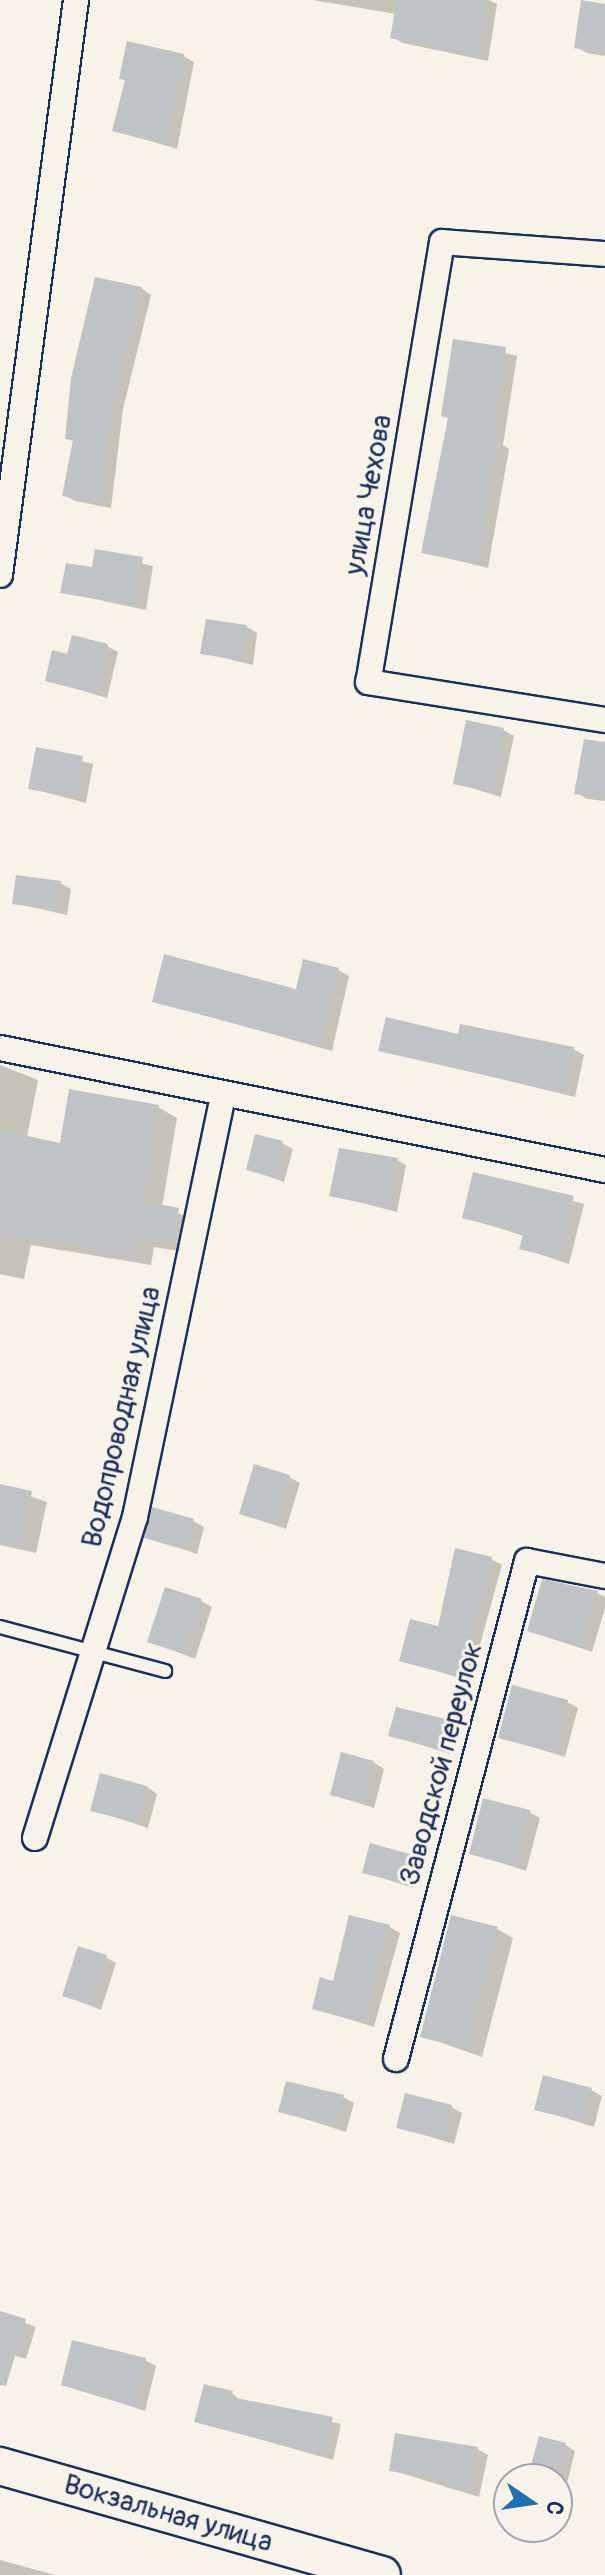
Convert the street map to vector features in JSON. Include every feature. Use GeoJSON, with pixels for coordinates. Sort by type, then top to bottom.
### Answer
{"type":"FeatureCollection","features":[{"type":"Feature","properties":{"kind":"main road","name":"Вокзальная улица"},"geometry":{"type":"LineString","coordinates":[[0,2466],[382,2575]]}},
{"type":"Feature","properties":{"kind":"street"},"geometry":{"type":"LineString","coordinates":[[0,575],[76,0]]}},
{"type":"Feature","properties":{"kind":"street","name":"улица Чехова"},"geometry":{"type":"LineString","coordinates":[[605,254],[442,242],[368,682],[605,720]]}},
{"type":"Feature","properties":{"kind":"street"},"geometry":{"type":"LineString","coordinates":[[0,1048],[223,1096],[605,1170]]}},
{"type":"Feature","properties":{"kind":"street","name":"Водопроводная улица"},"geometry":{"type":"LineString","coordinates":[[35,1838],[91,1648],[135,1517],[223,1096]]}},
{"type":"Feature","properties":{"kind":"street","name":"Заводской переулок"},"geometry":{"type":"LineString","coordinates":[[396,2059],[527,1561],[605,1576]]}},
{"type":"Feature","properties":{"kind":"lane"},"geometry":{"type":"LineString","coordinates":[[0,1627],[91,1648],[165,1671]]}},
{"type":"Feature","properties":{"kind":"building"},"geometry":{"type":"Polygon","coordinates":[[[397,0],[486,0],[477,57],[390,38],[397,0]]]}},
{"type":"Feature","properties":{"kind":"building"},"geometry":{"type":"Polygon","coordinates":[[[581,0],[605,4],[605,53],[574,48],[581,0]]]}},
{"type":"Feature","properties":{"kind":"building"},"geometry":{"type":"Polygon","coordinates":[[[127,41],[184,54],[166,145],[112,131],[125,80],[119,79],[127,41]]]}},
{"type":"Feature","properties":{"kind":"building"},"geometry":{"type":"Polygon","coordinates":[[[95,277],[142,287],[113,402],[101,503],[62,496],[73,440],[65,439],[71,378],[95,277]]]}},
{"type":"Feature","properties":{"kind":"building"},"geometry":{"type":"Polygon","coordinates":[[[453,339],[506,347],[493,439],[499,441],[477,564],[421,553],[448,418],[441,416],[453,339]]]}},
{"type":"Feature","properties":{"kind":"building"},"geometry":{"type":"Polygon","coordinates":[[[95,549],[143,557],[135,605],[60,593],[66,563],[92,567],[95,549]]]}},
{"type":"Feature","properties":{"kind":"building"},"geometry":{"type":"Polygon","coordinates":[[[206,619],[247,625],[242,660],[200,654],[206,619]]]}},
{"type":"Feature","properties":{"kind":"building"},"geometry":{"type":"Polygon","coordinates":[[[72,635],[108,644],[96,694],[45,681],[52,650],[67,654],[72,635]]]}},
{"type":"Feature","properties":{"kind":"building"},"geometry":{"type":"Polygon","coordinates":[[[466,720],[504,728],[491,792],[453,784],[466,720]]]}},
{"type":"Feature","properties":{"kind":"building"},"geometry":{"type":"Polygon","coordinates":[[[584,739],[605,742],[605,799],[574,794],[584,739]]]}},
{"type":"Feature","properties":{"kind":"building"},"geometry":{"type":"Polygon","coordinates":[[[36,747],[83,756],[76,798],[28,789],[36,747]]]}},
{"type":"Feature","properties":{"kind":"building"},"geometry":{"type":"Polygon","coordinates":[[[16,875],[61,881],[56,910],[12,904],[16,875]]]}},
{"type":"Feature","properties":{"kind":"building"},"geometry":{"type":"Polygon","coordinates":[[[164,954],[296,989],[303,959],[339,968],[321,1046],[152,1002],[164,954]]]}},
{"type":"Feature","properties":{"kind":"building"},"geometry":{"type":"Polygon","coordinates":[[[386,1017],[458,1034],[460,1024],[574,1047],[565,1093],[378,1051],[386,1017]]]}},
{"type":"Feature","properties":{"kind":"building"},"geometry":{"type":"Polygon","coordinates":[[[69,1089],[159,1105],[142,1201],[179,1208],[172,1244],[135,1237],[132,1255],[0,1233],[0,1130],[60,1143],[69,1089]]]}},
{"type":"Feature","properties":{"kind":"building"},"geometry":{"type":"Polygon","coordinates":[[[255,1134],[283,1141],[274,1178],[246,1170],[255,1134]]]}},
{"type":"Feature","properties":{"kind":"building"},"geometry":{"type":"Polygon","coordinates":[[[339,1148],[398,1158],[388,1208],[329,1196],[339,1148]]]}},
{"type":"Feature","properties":{"kind":"building"},"geometry":{"type":"Polygon","coordinates":[[[473,1172],[574,1196],[558,1259],[519,1249],[523,1234],[462,1218],[473,1172]]]}},
{"type":"Feature","properties":{"kind":"building"},"geometry":{"type":"Polygon","coordinates":[[[254,1464],[290,1475],[275,1525],[239,1514],[254,1464]]]}},
{"type":"Feature","properties":{"kind":"building"},"geometry":{"type":"Polygon","coordinates":[[[0,1484],[32,1491],[21,1545],[0,1541],[0,1484]]]}},
{"type":"Feature","properties":{"kind":"building"},"geometry":{"type":"Polygon","coordinates":[[[152,1507],[194,1519],[186,1550],[144,1538],[152,1507]]]}},
{"type":"Feature","properties":{"kind":"building"},"geometry":{"type":"Polygon","coordinates":[[[455,1548],[492,1557],[459,1677],[399,1661],[410,1619],[438,1626],[455,1548]]]}},
{"type":"Feature","properties":{"kind":"building"},"geometry":{"type":"Polygon","coordinates":[[[542,1579],[598,1591],[581,1648],[527,1631],[542,1579]]]}},
{"type":"Feature","properties":{"kind":"building"},"geometry":{"type":"Polygon","coordinates":[[[165,1587],[202,1599],[184,1654],[147,1642],[165,1587]]]}},
{"type":"Feature","properties":{"kind":"building"},"geometry":{"type":"Polygon","coordinates":[[[512,1685],[568,1700],[555,1753],[498,1738],[512,1685]]]}},
{"type":"Feature","properties":{"kind":"building"},"geometry":{"type":"Polygon","coordinates":[[[396,1707],[446,1719],[439,1749],[388,1736],[396,1707]]]}},
{"type":"Feature","properties":{"kind":"building"},"geometry":{"type":"Polygon","coordinates":[[[341,1752],[374,1761],[363,1804],[330,1795],[341,1752]]]}},
{"type":"Feature","properties":{"kind":"building"},"geometry":{"type":"Polygon","coordinates":[[[100,1773],[147,1786],[138,1823],[90,1811],[100,1773]]]}},
{"type":"Feature","properties":{"kind":"building"},"geometry":{"type":"Polygon","coordinates":[[[483,1798],[530,1810],[516,1867],[469,1854],[483,1798]]]}},
{"type":"Feature","properties":{"kind":"building"},"geometry":{"type":"Polygon","coordinates":[[[370,1843],[410,1854],[402,1883],[362,1873],[370,1843]]]}},
{"type":"Feature","properties":{"kind":"building"},"geometry":{"type":"Polygon","coordinates":[[[349,1915],[390,1925],[364,2023],[312,2009],[320,1977],[333,1981],[349,1915]]]}},
{"type":"Feature","properties":{"kind":"building"},"geometry":{"type":"Polygon","coordinates":[[[451,1915],[498,1927],[467,2049],[420,2037],[451,1915]]]}},
{"type":"Feature","properties":{"kind":"building"},"geometry":{"type":"Polygon","coordinates":[[[78,1946],[107,1955],[90,2005],[62,1996],[78,1946]]]}},
{"type":"Feature","properties":{"kind":"building"},"geometry":{"type":"Polygon","coordinates":[[[543,2075],[592,2088],[583,2122],[534,2110],[543,2075]]]}},
{"type":"Feature","properties":{"kind":"building"},"geometry":{"type":"Polygon","coordinates":[[[286,2081],[344,2095],[335,2127],[278,2112],[286,2081]]]}},
{"type":"Feature","properties":{"kind":"building"},"geometry":{"type":"Polygon","coordinates":[[[405,2093],[452,2105],[444,2140],[396,2128],[405,2093]]]}},
{"type":"Feature","properties":{"kind":"building"},"geometry":{"type":"Polygon","coordinates":[[[0,2311],[26,2319],[6,2386],[0,2385],[0,2311]]]}},
{"type":"Feature","properties":{"kind":"building"},"geometry":{"type":"Polygon","coordinates":[[[72,2340],[146,2358],[134,2407],[61,2385],[72,2340]]]}},
{"type":"Feature","properties":{"kind":"building"},"geometry":{"type":"Polygon","coordinates":[[[204,2384],[233,2391],[231,2397],[333,2417],[323,2456],[194,2422],[204,2384]]]}},
{"type":"Feature","properties":{"kind":"building"},"geometry":{"type":"Polygon","coordinates":[[[395,2433],[478,2447],[468,2492],[445,2487],[447,2480],[389,2471],[395,2433]]]}},
{"type":"Feature","properties":{"kind":"building"},"geometry":{"type":"Polygon","coordinates":[[[539,2436],[566,2443],[560,2463],[531,2463],[539,2436]]]}}]}
